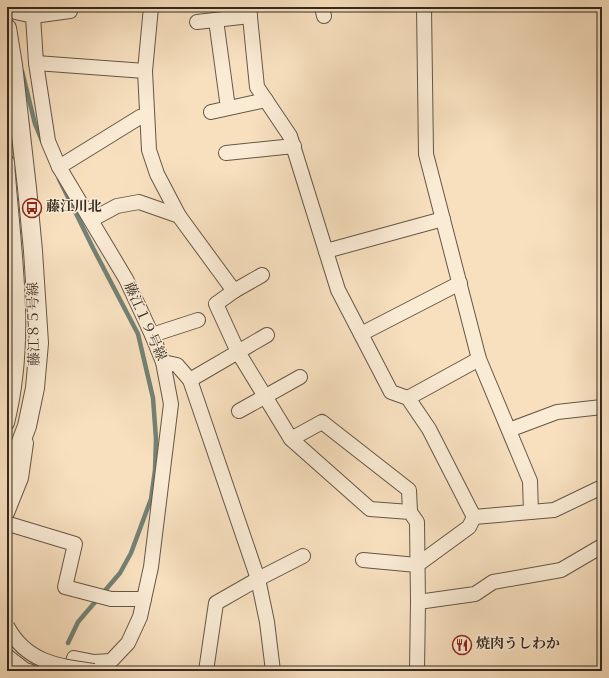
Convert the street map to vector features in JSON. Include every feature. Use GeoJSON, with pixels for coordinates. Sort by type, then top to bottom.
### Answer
{"type":"FeatureCollection","features":[{"type":"Feature","properties":{"kind":"street"},"geometry":{"type":"LineString","coordinates":[[7,10],[33,16],[70,11],[70,7]]}},
{"type":"Feature","properties":{"kind":"street"},"geometry":{"type":"LineString","coordinates":[[151,7],[145,71],[149,150],[157,174],[179,216],[234,291]]}},
{"type":"Feature","properties":{"kind":"street"},"geometry":{"type":"LineString","coordinates":[[424,7],[426,154],[479,359],[530,481],[531,512]]}},
{"type":"Feature","properties":{"kind":"street"},"geometry":{"type":"LineString","coordinates":[[197,22],[216,20],[250,11],[257,87],[290,136],[294,146],[338,290],[391,392],[408,398],[429,429],[474,517]]}},
{"type":"Feature","properties":{"kind":"street","name":"藤江１９号線"},"geometry":{"type":"LineString","coordinates":[[33,16],[36,62],[48,141],[60,167],[126,279],[163,362],[171,404],[152,567],[140,617],[128,643],[111,661],[94,662],[74,658],[71,671]]}},
{"type":"Feature","properties":{"kind":"street"},"geometry":{"type":"LineString","coordinates":[[216,20],[228,108]]}},
{"type":"Feature","properties":{"kind":"street","name":"藤江８５号線"},"geometry":{"type":"LineString","coordinates":[[7,28],[10,72],[27,188],[39,343],[35,388],[28,426],[7,479]]}},
{"type":"Feature","properties":{"kind":"street"},"geometry":{"type":"LineString","coordinates":[[36,62],[145,71]]}},
{"type":"Feature","properties":{"kind":"street"},"geometry":{"type":"LineString","coordinates":[[211,112],[266,100]]}},
{"type":"Feature","properties":{"kind":"street"},"geometry":{"type":"LineString","coordinates":[[60,167],[140,117],[147,116]]}},
{"type":"Feature","properties":{"kind":"street"},"geometry":{"type":"LineString","coordinates":[[226,153],[294,146]]}},
{"type":"Feature","properties":{"kind":"street"},"geometry":{"type":"LineString","coordinates":[[7,162],[19,301],[18,356],[7,423]]}},
{"type":"Feature","properties":{"kind":"street"},"geometry":{"type":"LineString","coordinates":[[91,220],[117,206],[139,202],[179,216]]}},
{"type":"Feature","properties":{"kind":"street"},"geometry":{"type":"LineString","coordinates":[[326,251],[443,219]]}},
{"type":"Feature","properties":{"kind":"street"},"geometry":{"type":"LineString","coordinates":[[262,275],[234,291],[216,304],[238,352],[291,439],[370,509],[410,512]]}},
{"type":"Feature","properties":{"kind":"street"},"geometry":{"type":"LineString","coordinates":[[361,334],[460,283]]}},
{"type":"Feature","properties":{"kind":"street"},"geometry":{"type":"LineString","coordinates":[[152,335],[198,320]]}},
{"type":"Feature","properties":{"kind":"street"},"geometry":{"type":"LineString","coordinates":[[190,380],[266,335]]}},
{"type":"Feature","properties":{"kind":"street"},"geometry":{"type":"LineString","coordinates":[[408,398],[479,359]]}},
{"type":"Feature","properties":{"kind":"street"},"geometry":{"type":"LineString","coordinates":[[163,362],[177,365],[190,380],[258,579],[267,622],[273,671]]}},
{"type":"Feature","properties":{"kind":"street"},"geometry":{"type":"LineString","coordinates":[[239,411],[300,378]]}},
{"type":"Feature","properties":{"kind":"street"},"geometry":{"type":"LineString","coordinates":[[509,430],[557,412],[602,407]]}},
{"type":"Feature","properties":{"kind":"street"},"geometry":{"type":"LineString","coordinates":[[291,439],[322,422],[409,490],[410,512],[417,522],[417,671]]}},
{"type":"Feature","properties":{"kind":"street"},"geometry":{"type":"LineString","coordinates":[[28,426],[21,478],[10,519],[75,544],[65,587],[111,600],[144,599]]}},
{"type":"Feature","properties":{"kind":"street"},"geometry":{"type":"LineString","coordinates":[[474,517],[554,510],[602,487]]}},
{"type":"Feature","properties":{"kind":"street"},"geometry":{"type":"LineString","coordinates":[[363,560],[417,564],[468,527],[474,517]]}},
{"type":"Feature","properties":{"kind":"street"},"geometry":{"type":"LineString","coordinates":[[418,602],[475,594],[493,582],[561,570],[602,546]]}},
{"type":"Feature","properties":{"kind":"street"},"geometry":{"type":"LineString","coordinates":[[206,671],[216,603],[303,556]]}},
{"type":"Feature","properties":{"kind":"street"},"geometry":{"type":"LineString","coordinates":[[7,626],[12,636],[35,657],[62,667],[94,671]]}},
{"type":"Feature","properties":{"kind":"street"},"geometry":{"type":"LineString","coordinates":[[7,656],[25,670],[29,671]]}},
{"type":"Feature","properties":{"kind":"waterway"},"geometry":{"type":"LineString","coordinates":[[22,71],[35,124],[42,141]]}},
{"type":"Feature","properties":{"kind":"waterway"},"geometry":{"type":"LineString","coordinates":[[59,179],[138,334],[153,398],[156,439],[155,470],[151,499],[131,553],[120,573],[78,622],[68,643]]}},
{"type":"Feature","properties":{"kind":"place","name":"藤江川北"},"geometry":{"type":"Point","coordinates":[32,208]}},
{"type":"Feature","properties":{"kind":"place","name":"焼肉うしわか"},"geometry":{"type":"Point","coordinates":[462,645]}}]}
